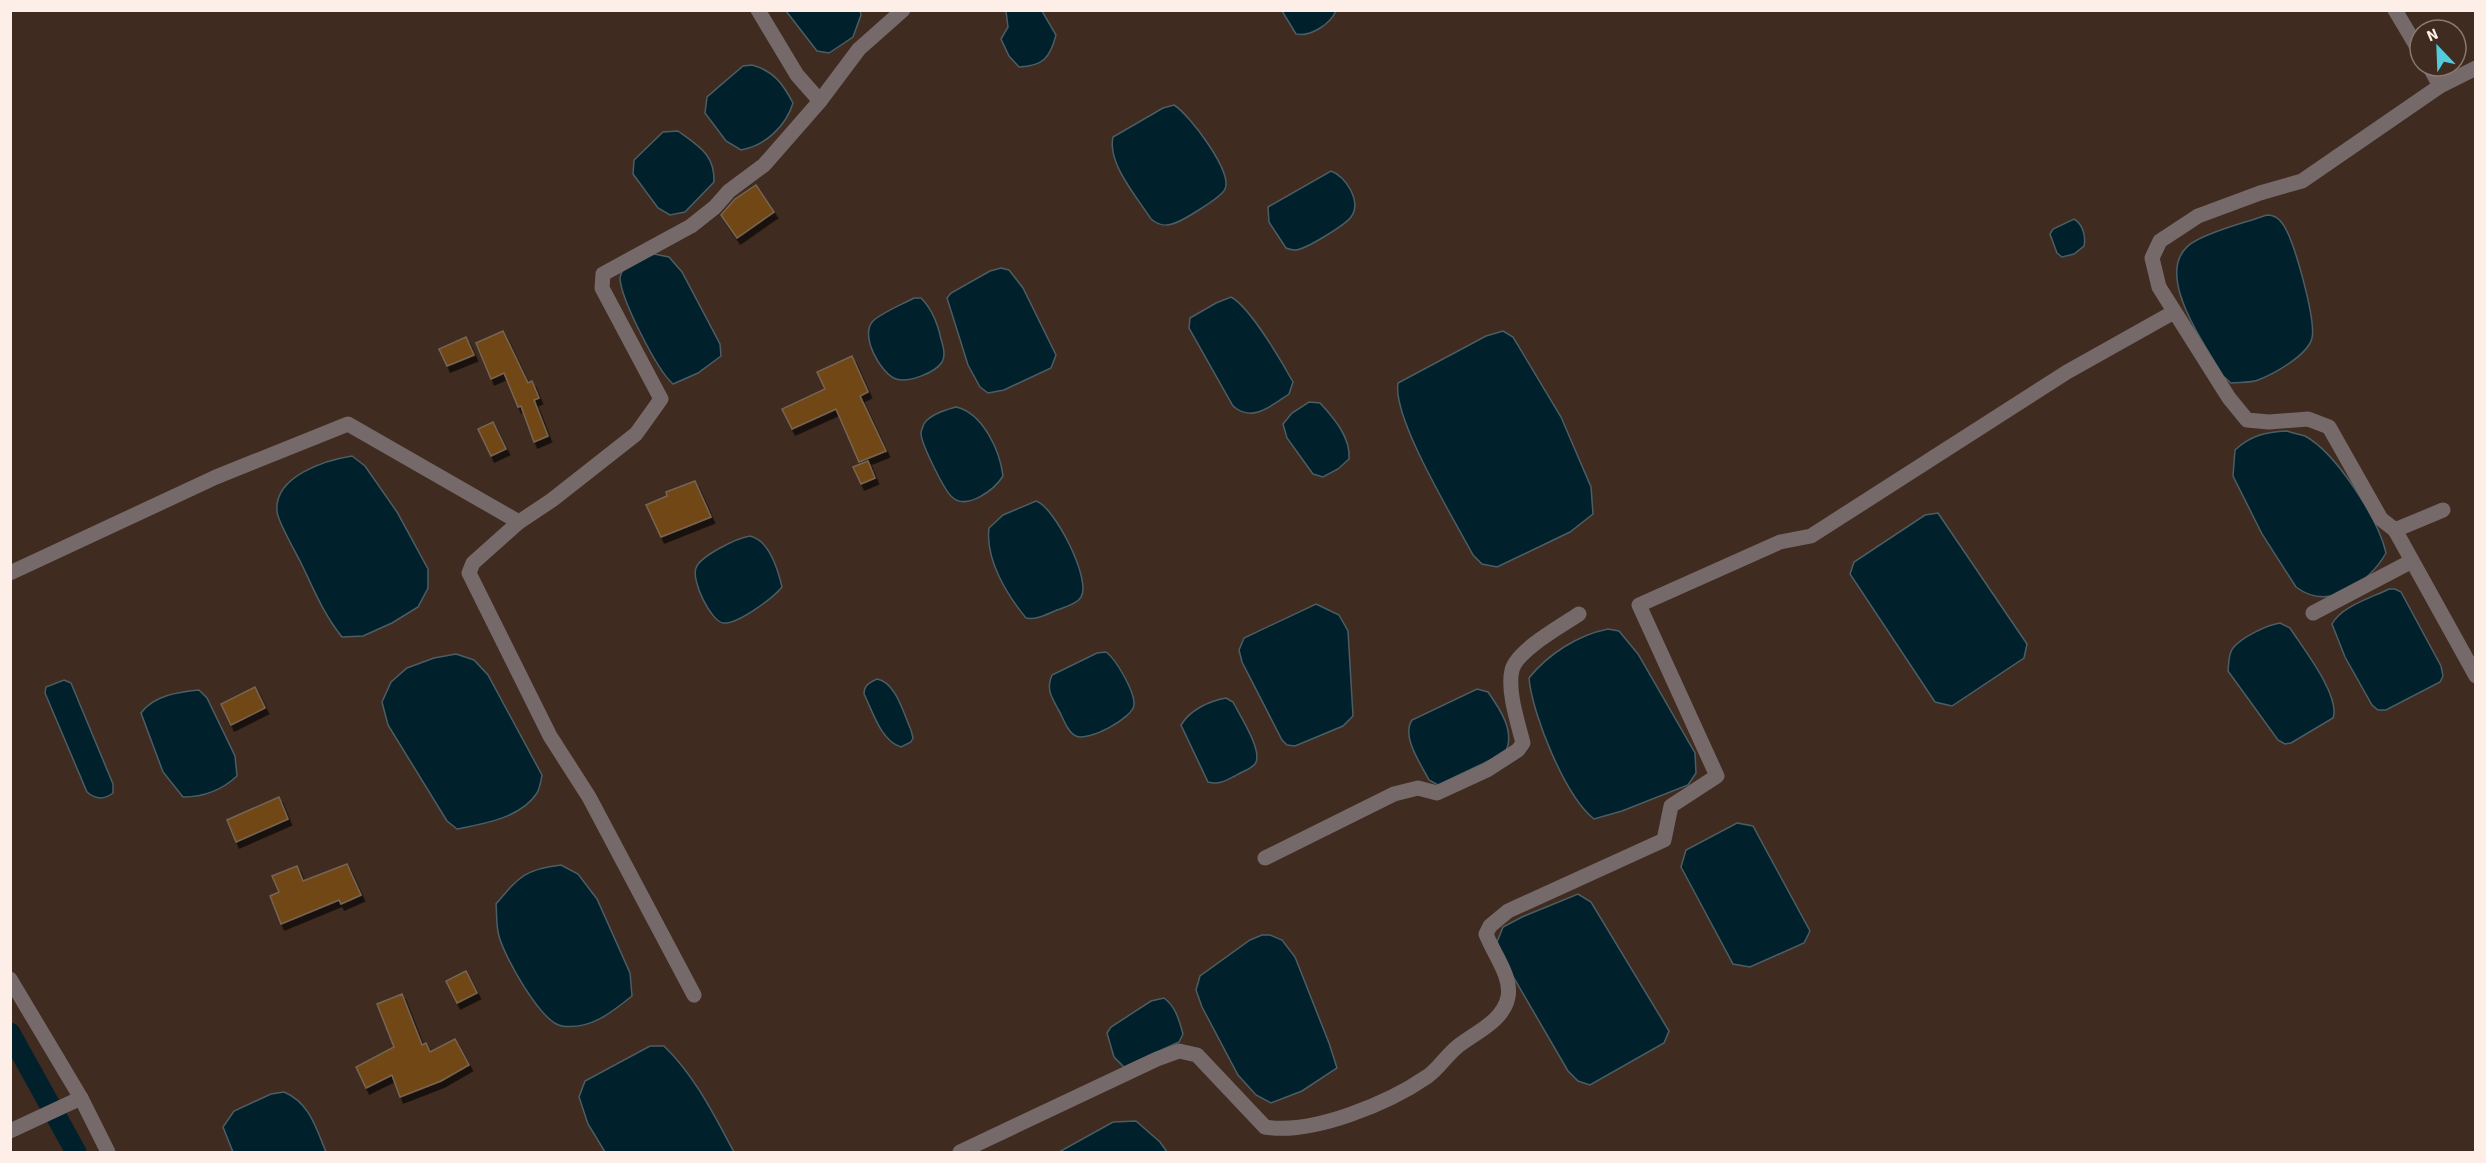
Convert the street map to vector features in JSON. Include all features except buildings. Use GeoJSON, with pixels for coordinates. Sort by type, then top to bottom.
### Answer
{"type":"FeatureCollection","features":[{"type":"Feature","properties":{"kind":"street"},"geometry":{"type":"LineString","coordinates":[[758,10],[797,75],[820,101]]}},
{"type":"Feature","properties":{"kind":"street"},"geometry":{"type":"LineString","coordinates":[[694,995],[589,797],[550,736],[469,573],[473,563],[519,522],[552,500],[636,434],[661,399],[603,288],[603,274],[699,220],[729,191],[764,165],[820,101],[859,49],[903,10]]}},
{"type":"Feature","properties":{"kind":"street"},"geometry":{"type":"LineString","coordinates":[[2395,10],[2408,32]]}},
{"type":"Feature","properties":{"kind":"street"},"geometry":{"type":"LineString","coordinates":[[2475,68],[2440,86],[2302,181],[2260,193],[2198,216],[2160,241],[2151,258],[2159,287],[2229,398],[2247,420],[2269,422],[2308,419],[2329,426],[2381,519],[2394,530],[2475,676]]}},
{"type":"Feature","properties":{"kind":"street"},"geometry":{"type":"LineString","coordinates":[[2435,78],[2440,86]]}},
{"type":"Feature","properties":{"kind":"street"},"geometry":{"type":"LineString","coordinates":[[960,1152],[1179,1051],[1197,1055],[1265,1127],[1278,1129],[1304,1127],[1373,1107],[1430,1075],[1457,1047],[1481,1032],[1500,1014],[1508,999],[1508,983],[1486,934],[1490,926],[1508,911],[1664,840],[1671,806],[1717,776],[1639,605],[1780,542],[1811,536],[2067,372],[2174,312]]}},
{"type":"Feature","properties":{"kind":"street"},"geometry":{"type":"LineString","coordinates":[[10,573],[216,477],[348,424],[519,522]]}},
{"type":"Feature","properties":{"kind":"street"},"geometry":{"type":"LineString","coordinates":[[2394,530],[2443,510]]}},
{"type":"Feature","properties":{"kind":"street"},"geometry":{"type":"LineString","coordinates":[[2313,613],[2412,561]]}},
{"type":"Feature","properties":{"kind":"street"},"geometry":{"type":"LineString","coordinates":[[1265,858],[1394,794],[1418,788],[1437,793],[1487,770],[1518,750],[1523,743],[1513,702],[1512,669],[1520,657],[1539,641],[1579,614]]}},
{"type":"Feature","properties":{"kind":"street"},"geometry":{"type":"LineString","coordinates":[[10,979],[75,1100],[108,1152]]}},
{"type":"Feature","properties":{"kind":"street"},"geometry":{"type":"LineString","coordinates":[[17,1128],[75,1100]]}},
{"type":"Feature","properties":{"kind":"water"},"geometry":{"type":"Polygon","coordinates":[[[786,11],[860,11],[861,15],[853,37],[829,53],[817,51],[786,11]]]}},
{"type":"Feature","properties":{"kind":"water"},"geometry":{"type":"Polygon","coordinates":[[[1006,11],[1042,11],[1056,35],[1051,50],[1040,62],[1019,67],[1009,56],[1001,39],[1008,27],[1006,11]]]}},
{"type":"Feature","properties":{"kind":"water"},"geometry":{"type":"Polygon","coordinates":[[[1282,11],[1336,11],[1329,20],[1314,31],[1308,34],[1296,34],[1282,11]]]}},
{"type":"Feature","properties":{"kind":"water"},"geometry":{"type":"Polygon","coordinates":[[[752,65],[777,79],[793,103],[780,127],[773,134],[750,148],[741,150],[726,141],[705,113],[707,97],[743,66],[752,65]]]}},
{"type":"Feature","properties":{"kind":"water"},"geometry":{"type":"Polygon","coordinates":[[[1174,105],[1181,110],[1208,144],[1223,170],[1226,181],[1225,189],[1217,198],[1177,222],[1163,225],[1151,219],[1124,180],[1114,158],[1112,147],[1113,137],[1163,108],[1174,105]]]}},
{"type":"Feature","properties":{"kind":"water"},"geometry":{"type":"Polygon","coordinates":[[[678,131],[704,152],[712,164],[714,182],[685,212],[670,215],[658,208],[633,174],[634,160],[663,132],[678,131]]]}},
{"type":"Feature","properties":{"kind":"water"},"geometry":{"type":"Polygon","coordinates":[[[1331,171],[1342,178],[1351,190],[1355,204],[1351,217],[1316,242],[1295,250],[1286,248],[1269,222],[1268,207],[1331,171]]]}},
{"type":"Feature","properties":{"kind":"water"},"geometry":{"type":"Polygon","coordinates":[[[2267,215],[2280,221],[2287,232],[2298,261],[2311,315],[2312,338],[2304,351],[2273,373],[2255,381],[2231,383],[2223,376],[2193,325],[2178,286],[2177,267],[2183,252],[2197,240],[2222,229],[2267,215]]]}},
{"type":"Feature","properties":{"kind":"water"},"geometry":{"type":"Polygon","coordinates":[[[2074,219],[2083,231],[2084,246],[2074,254],[2062,257],[2057,253],[2050,234],[2053,229],[2074,219]]]}},
{"type":"Feature","properties":{"kind":"water"},"geometry":{"type":"Polygon","coordinates":[[[654,254],[669,257],[682,272],[720,344],[721,356],[698,373],[673,384],[658,365],[641,334],[627,303],[620,279],[625,266],[654,254]]]}},
{"type":"Feature","properties":{"kind":"water"},"geometry":{"type":"Polygon","coordinates":[[[1001,268],[1009,270],[1023,288],[1056,355],[1051,368],[1004,390],[988,393],[980,387],[968,365],[947,298],[951,293],[990,271],[1001,268]]]}},
{"type":"Feature","properties":{"kind":"water"},"geometry":{"type":"Polygon","coordinates":[[[1231,297],[1256,323],[1293,382],[1289,394],[1268,408],[1254,413],[1240,411],[1233,406],[1189,328],[1190,318],[1231,297]]]}},
{"type":"Feature","properties":{"kind":"water"},"geometry":{"type":"Polygon","coordinates":[[[914,298],[921,298],[934,317],[944,353],[942,362],[934,370],[921,376],[901,380],[890,376],[878,362],[870,344],[869,327],[882,315],[914,298]]]}},
{"type":"Feature","properties":{"kind":"water"},"geometry":{"type":"Polygon","coordinates":[[[1503,331],[1513,337],[1561,417],[1591,487],[1593,514],[1570,532],[1497,567],[1482,564],[1473,555],[1439,494],[1405,420],[1399,399],[1398,383],[1486,336],[1503,331]]]}},
{"type":"Feature","properties":{"kind":"water"},"geometry":{"type":"Polygon","coordinates":[[[1309,402],[1320,403],[1331,415],[1344,436],[1349,451],[1349,459],[1338,469],[1323,477],[1313,474],[1287,438],[1283,424],[1292,413],[1309,402]]]}},
{"type":"Feature","properties":{"kind":"water"},"geometry":{"type":"Polygon","coordinates":[[[956,407],[974,417],[989,434],[1003,476],[994,487],[973,500],[958,501],[948,493],[922,440],[922,429],[929,418],[956,407]]]}},
{"type":"Feature","properties":{"kind":"water"},"geometry":{"type":"Polygon","coordinates":[[[2287,431],[2305,436],[2330,457],[2365,505],[2381,539],[2386,553],[2379,564],[2359,584],[2347,591],[2322,596],[2309,594],[2296,587],[2262,534],[2233,476],[2235,450],[2241,445],[2259,435],[2287,431]]]}},
{"type":"Feature","properties":{"kind":"water"},"geometry":{"type":"Polygon","coordinates":[[[352,456],[365,466],[397,512],[428,569],[428,588],[418,607],[392,623],[363,636],[342,637],[320,602],[277,511],[278,499],[293,479],[316,466],[352,456]]]}},
{"type":"Feature","properties":{"kind":"water"},"geometry":{"type":"Polygon","coordinates":[[[1036,501],[1044,506],[1061,529],[1076,560],[1083,588],[1081,597],[1074,603],[1042,616],[1026,618],[1005,588],[994,564],[990,552],[989,528],[1003,515],[1036,501]]]}},
{"type":"Feature","properties":{"kind":"water"},"geometry":{"type":"Polygon","coordinates":[[[1938,513],[2027,644],[2024,658],[1952,706],[1935,702],[1850,574],[1854,562],[1925,515],[1938,513]]]}},
{"type":"Feature","properties":{"kind":"water"},"geometry":{"type":"Polygon","coordinates":[[[750,536],[757,539],[767,549],[775,564],[782,587],[763,604],[737,620],[723,623],[718,621],[703,600],[696,582],[696,568],[704,558],[720,548],[750,536]]]}},
{"type":"Feature","properties":{"kind":"water"},"geometry":{"type":"Polygon","coordinates":[[[2389,589],[2401,592],[2441,666],[2443,676],[2440,682],[2386,710],[2378,710],[2372,705],[2345,657],[2332,624],[2350,607],[2389,589]]]}},
{"type":"Feature","properties":{"kind":"water"},"geometry":{"type":"Polygon","coordinates":[[[1316,604],[1339,615],[1348,631],[1353,716],[1343,726],[1295,746],[1287,745],[1282,740],[1242,662],[1239,650],[1244,638],[1316,604]]]}},
{"type":"Feature","properties":{"kind":"water"},"geometry":{"type":"Polygon","coordinates":[[[2280,623],[2290,628],[2311,659],[2326,685],[2334,709],[2333,718],[2291,743],[2285,744],[2278,740],[2228,671],[2230,653],[2237,644],[2255,632],[2280,623]]]}},
{"type":"Feature","properties":{"kind":"water"},"geometry":{"type":"Polygon","coordinates":[[[1608,629],[1619,631],[1638,654],[1695,753],[1696,773],[1688,785],[1622,811],[1594,819],[1583,808],[1561,774],[1536,712],[1529,678],[1545,661],[1564,647],[1586,636],[1608,629]]]}},
{"type":"Feature","properties":{"kind":"water"},"geometry":{"type":"Polygon","coordinates":[[[1106,652],[1124,676],[1134,705],[1126,716],[1109,728],[1090,736],[1076,736],[1068,728],[1051,696],[1049,684],[1052,675],[1097,653],[1106,652]]]}},
{"type":"Feature","properties":{"kind":"water"},"geometry":{"type":"Polygon","coordinates":[[[456,654],[474,660],[488,675],[542,775],[537,793],[530,802],[512,814],[457,829],[447,821],[388,725],[382,702],[391,682],[407,668],[434,658],[456,654]]]}},
{"type":"Feature","properties":{"kind":"water"},"geometry":{"type":"Polygon","coordinates":[[[877,679],[884,681],[894,692],[911,730],[913,738],[911,742],[901,747],[888,739],[883,732],[864,694],[865,688],[877,679]]]}},
{"type":"Feature","properties":{"kind":"water"},"geometry":{"type":"Polygon","coordinates":[[[64,680],[71,683],[113,784],[113,793],[106,797],[97,798],[87,792],[45,693],[46,687],[64,680]]]}},
{"type":"Feature","properties":{"kind":"water"},"geometry":{"type":"Polygon","coordinates":[[[1477,689],[1488,692],[1505,721],[1509,737],[1505,753],[1438,785],[1429,780],[1413,750],[1409,727],[1412,720],[1477,689]]]}},
{"type":"Feature","properties":{"kind":"water"},"geometry":{"type":"Polygon","coordinates":[[[199,690],[207,698],[235,756],[237,776],[212,792],[183,797],[163,772],[141,713],[160,698],[175,693],[199,690]]]}},
{"type":"Feature","properties":{"kind":"water"},"geometry":{"type":"Polygon","coordinates":[[[1226,698],[1233,702],[1245,724],[1254,742],[1257,758],[1255,764],[1248,769],[1225,781],[1212,783],[1208,782],[1181,725],[1200,707],[1226,698]]]}},
{"type":"Feature","properties":{"kind":"water"},"geometry":{"type":"Polygon","coordinates":[[[1737,823],[1753,826],[1810,931],[1804,943],[1750,967],[1733,964],[1681,867],[1686,850],[1737,823]]]}},
{"type":"Feature","properties":{"kind":"water"},"geometry":{"type":"Polygon","coordinates":[[[561,865],[578,874],[597,899],[630,973],[632,996],[600,1019],[572,1027],[553,1022],[534,1001],[508,958],[497,924],[496,904],[517,881],[539,869],[561,865]]]}},
{"type":"Feature","properties":{"kind":"water"},"geometry":{"type":"Polygon","coordinates":[[[1578,894],[1591,902],[1669,1031],[1664,1043],[1590,1085],[1578,1081],[1568,1071],[1507,966],[1497,942],[1503,927],[1578,894]]]}},
{"type":"Feature","properties":{"kind":"water"},"geometry":{"type":"Polygon","coordinates":[[[1262,935],[1270,935],[1282,940],[1295,957],[1337,1068],[1302,1091],[1271,1103],[1256,1095],[1238,1075],[1202,1007],[1196,990],[1200,976],[1250,940],[1262,935]]]}},
{"type":"Feature","properties":{"kind":"water"},"geometry":{"type":"Polygon","coordinates":[[[1164,998],[1171,1005],[1178,1019],[1183,1034],[1179,1042],[1124,1067],[1114,1057],[1107,1033],[1111,1027],[1151,1001],[1164,998]]]}},
{"type":"Feature","properties":{"kind":"water"},"geometry":{"type":"Polygon","coordinates":[[[650,1046],[664,1046],[685,1070],[703,1096],[734,1152],[605,1152],[588,1124],[579,1097],[585,1081],[650,1046]]]}},
{"type":"Feature","properties":{"kind":"water"},"geometry":{"type":"Polygon","coordinates":[[[284,1092],[306,1109],[326,1152],[233,1152],[223,1127],[234,1111],[271,1094],[284,1092]]]}},
{"type":"Feature","properties":{"kind":"water"},"geometry":{"type":"Polygon","coordinates":[[[1136,1121],[1160,1142],[1167,1152],[1059,1152],[1113,1122],[1136,1121]]]}},
{"type":"Feature","properties":{"kind":"waterway"},"geometry":{"type":"LineString","coordinates":[[10,1033],[76,1152]]}}]}
